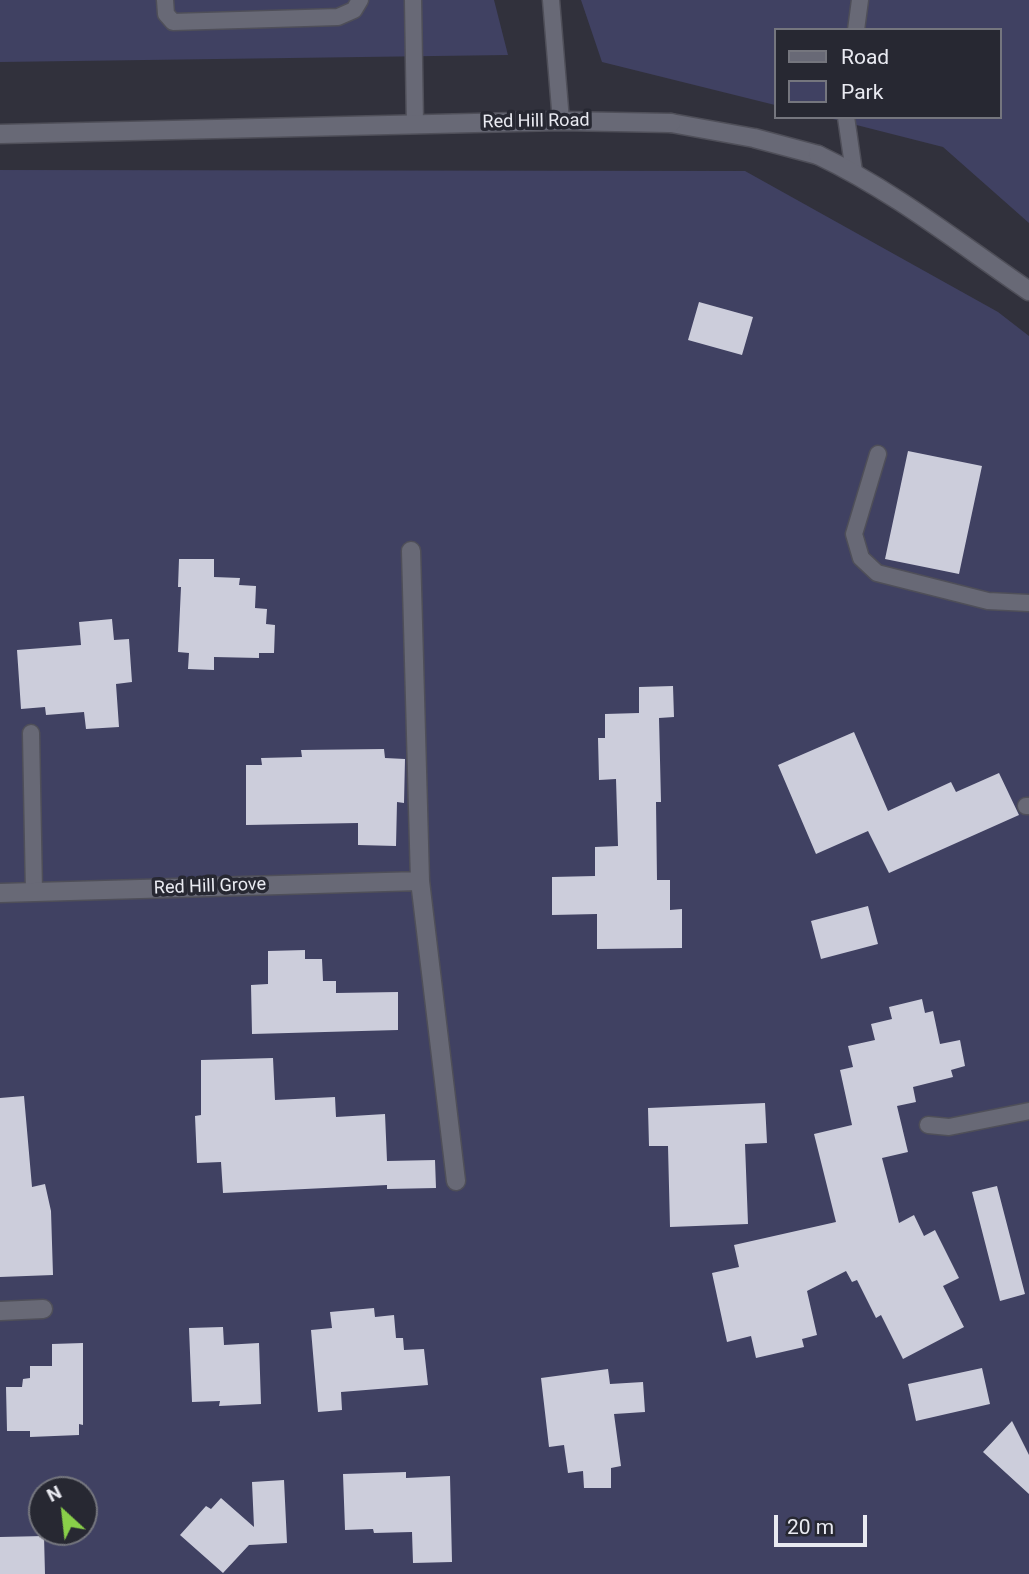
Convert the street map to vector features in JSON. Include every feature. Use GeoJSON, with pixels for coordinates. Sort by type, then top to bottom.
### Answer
{"type":"FeatureCollection","features":[{"type":"Feature","properties":{"kind":"street","name":"Red Hill Road"},"geometry":{"type":"LineString","coordinates":[[0,134],[561,121],[671,123],[754,138],[818,155],[854,172],[897,199],[1029,291]]}},
{"type":"Feature","properties":{"kind":"street"},"geometry":{"type":"LineString","coordinates":[[411,551],[420,881],[456,1181]]}},
{"type":"Feature","properties":{"kind":"street","name":"Red Hill Grove"},"geometry":{"type":"LineString","coordinates":[[0,893],[420,881]]}},
{"type":"Feature","properties":{"kind":"street"},"geometry":{"type":"LineString","coordinates":[[0,1311],[43,1309]]}},
{"type":"Feature","properties":{"kind":"lane"},"geometry":{"type":"LineString","coordinates":[[165,0],[166,14],[173,22],[338,17],[354,9],[360,0]]}},
{"type":"Feature","properties":{"kind":"lane"},"geometry":{"type":"LineString","coordinates":[[413,0],[415,124]]}},
{"type":"Feature","properties":{"kind":"lane"},"geometry":{"type":"LineString","coordinates":[[551,0],[561,121]]}},
{"type":"Feature","properties":{"kind":"lane"},"geometry":{"type":"LineString","coordinates":[[856,28],[860,0]]}},
{"type":"Feature","properties":{"kind":"lane"},"geometry":{"type":"LineString","coordinates":[[846,119],[854,172]]}},
{"type":"Feature","properties":{"kind":"lane"},"geometry":{"type":"LineString","coordinates":[[878,454],[854,534],[861,558],[877,573],[988,601],[1029,603]]}},
{"type":"Feature","properties":{"kind":"lane"},"geometry":{"type":"LineString","coordinates":[[31,733],[34,892]]}},
{"type":"Feature","properties":{"kind":"lane"},"geometry":{"type":"LineString","coordinates":[[928,1125],[949,1127],[1029,1111]]}},
{"type":"Feature","properties":{"kind":"green space"},"geometry":{"type":"Polygon","coordinates":[[[0,0],[494,0],[508,55],[0,62],[0,0]]]}},
{"type":"Feature","properties":{"kind":"green space"},"geometry":{"type":"Polygon","coordinates":[[[581,0],[1029,0],[1029,223],[943,147],[833,119],[1001,119],[1001,28],[774,28],[774,105],[602,62],[581,0]]]}},
{"type":"Feature","properties":{"kind":"green space"},"geometry":{"type":"Polygon","coordinates":[[[0,170],[745,171],[998,312],[1029,336],[1029,1574],[0,1574],[0,170]]]}},
{"type":"Feature","properties":{"kind":"building"},"geometry":{"type":"Polygon","coordinates":[[[699,302],[753,317],[742,355],[688,340],[699,302]]]}},
{"type":"Feature","properties":{"kind":"building"},"geometry":{"type":"Polygon","coordinates":[[[908,451],[982,466],[959,574],[885,559],[908,451]]]}},
{"type":"Feature","properties":{"kind":"building"},"geometry":{"type":"Polygon","coordinates":[[[179,559],[214,559],[214,577],[240,578],[239,585],[256,586],[255,608],[267,609],[266,624],[275,625],[274,653],[259,653],[259,658],[214,657],[214,670],[188,669],[189,653],[178,652],[181,587],[178,587],[179,559]]]}},
{"type":"Feature","properties":{"kind":"building"},"geometry":{"type":"Polygon","coordinates":[[[112,619],[114,640],[129,639],[132,682],[116,684],[119,727],[86,729],[84,712],[46,715],[45,707],[21,709],[17,650],[81,645],[79,622],[112,619]]]}},
{"type":"Feature","properties":{"kind":"building"},"geometry":{"type":"Polygon","coordinates":[[[673,686],[674,717],[659,718],[661,802],[656,802],[657,880],[670,880],[670,910],[682,909],[682,948],[597,949],[597,914],[552,915],[552,877],[595,876],[595,847],[618,846],[616,779],[599,780],[598,738],[605,738],[605,714],[639,713],[639,687],[673,686]]]}},
{"type":"Feature","properties":{"kind":"building"},"geometry":{"type":"Polygon","coordinates":[[[854,732],[888,811],[951,782],[956,792],[999,773],[1019,815],[889,873],[868,831],[816,854],[778,765],[854,732]]]}},
{"type":"Feature","properties":{"kind":"building"},"geometry":{"type":"Polygon","coordinates":[[[384,749],[385,758],[405,759],[404,803],[397,802],[396,846],[358,845],[358,823],[246,825],[246,765],[262,765],[261,758],[302,757],[301,750],[384,749]]]}},
{"type":"Feature","properties":{"kind":"building"},"geometry":{"type":"Polygon","coordinates":[[[868,906],[878,944],[821,959],[811,921],[868,906]]]}},
{"type":"Feature","properties":{"kind":"building"},"geometry":{"type":"Polygon","coordinates":[[[305,950],[305,959],[322,959],[323,981],[336,981],[336,993],[398,992],[398,1030],[252,1034],[251,985],[268,984],[268,951],[305,950]]]}},
{"type":"Feature","properties":{"kind":"building"},"geometry":{"type":"Polygon","coordinates":[[[922,999],[925,1013],[933,1011],[940,1044],[960,1040],[965,1066],[951,1070],[953,1077],[913,1087],[916,1102],[897,1106],[908,1152],[882,1158],[899,1223],[914,1215],[924,1236],[935,1230],[959,1278],[943,1286],[964,1327],[903,1359],[881,1315],[876,1318],[857,1280],[852,1282],[846,1271],[807,1291],[817,1335],[802,1339],[804,1347],[756,1358],[751,1336],[727,1342],[712,1273],[739,1267],[734,1245],[836,1222],[814,1134],[852,1125],[840,1070],[853,1067],[848,1046],[875,1040],[871,1024],[892,1019],[889,1007],[922,999]]]}},
{"type":"Feature","properties":{"kind":"building"},"geometry":{"type":"Polygon","coordinates":[[[273,1058],[275,1100],[335,1097],[336,1117],[385,1114],[387,1161],[435,1160],[436,1188],[387,1189],[387,1185],[223,1193],[221,1162],[197,1163],[195,1116],[201,1115],[201,1060],[273,1058]]]}},
{"type":"Feature","properties":{"kind":"building"},"geometry":{"type":"Polygon","coordinates":[[[24,1096],[32,1187],[45,1184],[51,1211],[53,1275],[0,1277],[0,1098],[24,1096]]]}},
{"type":"Feature","properties":{"kind":"building"},"geometry":{"type":"Polygon","coordinates":[[[765,1103],[767,1143],[745,1144],[748,1224],[670,1227],[668,1146],[649,1146],[648,1108],[765,1103]]]}},
{"type":"Feature","properties":{"kind":"building"},"geometry":{"type":"Polygon","coordinates":[[[997,1186],[1025,1294],[1000,1301],[972,1192],[997,1186]]]}},
{"type":"Feature","properties":{"kind":"building"},"geometry":{"type":"Polygon","coordinates":[[[374,1308],[375,1317],[394,1315],[396,1338],[403,1338],[404,1350],[424,1349],[428,1385],[341,1392],[342,1410],[318,1412],[311,1330],[332,1328],[330,1312],[374,1308]]]}},
{"type":"Feature","properties":{"kind":"building"},"geometry":{"type":"Polygon","coordinates":[[[223,1327],[224,1345],[259,1343],[261,1404],[219,1406],[220,1401],[192,1402],[189,1328],[223,1327]]]}},
{"type":"Feature","properties":{"kind":"building"},"geometry":{"type":"Polygon","coordinates":[[[83,1343],[83,1425],[79,1424],[79,1435],[30,1437],[30,1431],[7,1431],[6,1387],[22,1387],[23,1379],[30,1378],[30,1366],[52,1366],[52,1344],[83,1343]]]}},
{"type":"Feature","properties":{"kind":"building"},"geometry":{"type":"Polygon","coordinates":[[[982,1368],[990,1404],[916,1421],[908,1384],[982,1368]]]}},
{"type":"Feature","properties":{"kind":"building"},"geometry":{"type":"Polygon","coordinates":[[[608,1369],[610,1384],[643,1382],[645,1412],[614,1414],[621,1466],[611,1468],[611,1488],[584,1488],[583,1471],[568,1473],[564,1445],[549,1447],[541,1378],[608,1369]]]}},
{"type":"Feature","properties":{"kind":"building"},"geometry":{"type":"Polygon","coordinates":[[[1012,1421],[1029,1455],[1029,1494],[983,1452],[1012,1421]]]}},
{"type":"Feature","properties":{"kind":"building"},"geometry":{"type":"Polygon","coordinates":[[[406,1472],[406,1478],[450,1476],[452,1562],[413,1563],[412,1532],[374,1533],[373,1529],[345,1530],[343,1474],[406,1472]]]}},
{"type":"Feature","properties":{"kind":"building"},"geometry":{"type":"Polygon","coordinates":[[[284,1480],[287,1543],[249,1545],[223,1573],[180,1535],[206,1506],[211,1509],[221,1498],[254,1527],[252,1482],[284,1480]]]}},
{"type":"Feature","properties":{"kind":"building"},"geometry":{"type":"Polygon","coordinates":[[[28,1536],[28,1546],[44,1546],[45,1574],[0,1574],[0,1537],[28,1536]]]}}]}
